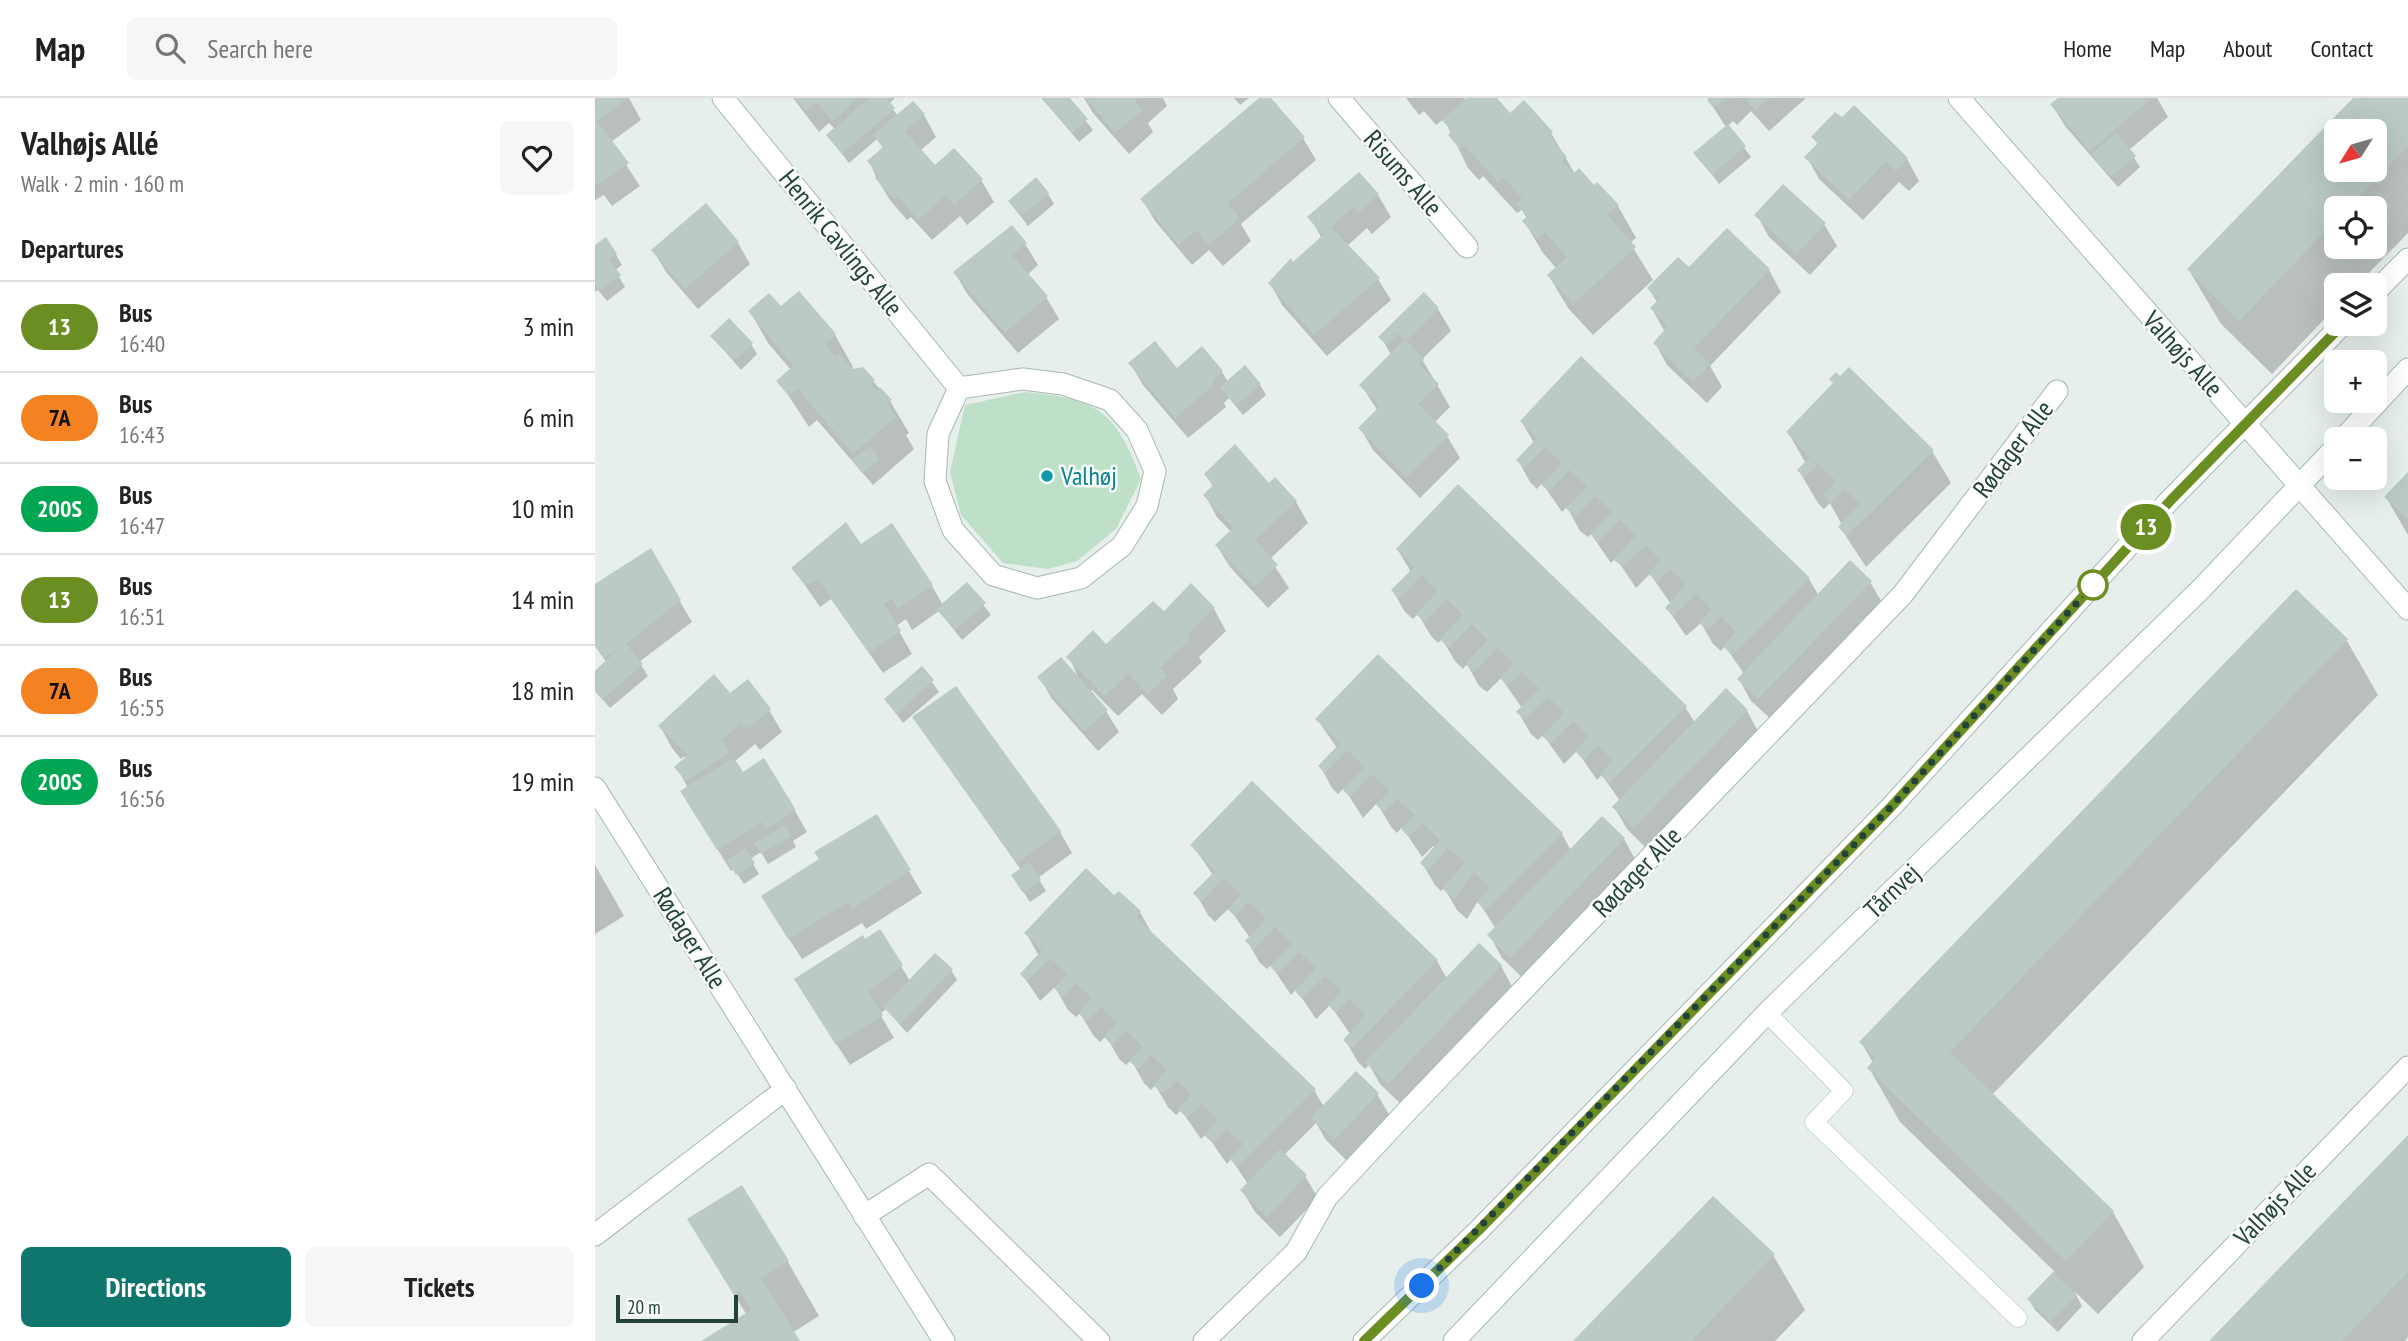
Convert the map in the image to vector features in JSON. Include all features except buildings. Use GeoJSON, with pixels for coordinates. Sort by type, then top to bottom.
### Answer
{"type":"FeatureCollection","features":[{"type":"Feature","properties":{"kind":"street","name":"Henrik Cavlings Alle"},"geometry":{"type":"LineString","coordinates":[[723,98],[959,388]]}},
{"type":"Feature","properties":{"kind":"street","name":"Risums Alle"},"geometry":{"type":"LineString","coordinates":[[1339,98],[1467,247]]}},
{"type":"Feature","properties":{"kind":"street","name":"Valhøjs Alle"},"geometry":{"type":"LineString","coordinates":[[1959,98],[2408,609]]}},
{"type":"Feature","properties":{"kind":"street"},"geometry":{"type":"LineString","coordinates":[[2387,280],[2408,259]]}},
{"type":"Feature","properties":{"kind":"street"},"geometry":{"type":"LineString","coordinates":[[1364,1341],[1479,1230],[1891,807],[2171,500],[2331,336]]}},
{"type":"Feature","properties":{"kind":"street"},"geometry":{"type":"LineString","coordinates":[[2354,427],[2408,369]]}},
{"type":"Feature","properties":{"kind":"street"},"geometry":{"type":"LineString","coordinates":[[1023,379],[1063,384],[1110,400],[1137,430],[1154,471],[1147,506],[1122,546],[1081,578],[1037,588],[993,575],[953,530],[935,481],[938,433],[959,388],[1023,379]]}},
{"type":"Feature","properties":{"kind":"street","name":"Rødager Alle"},"geometry":{"type":"LineString","coordinates":[[1204,1341],[1296,1251],[1327,1197],[1410,1108],[1903,594],[2057,391]]}},
{"type":"Feature","properties":{"kind":"street","name":"Tårnvej"},"geometry":{"type":"LineString","coordinates":[[1454,1341],[1767,1013],[2182,608],[2324,459]]}},
{"type":"Feature","properties":{"kind":"street","name":"Rødager Alle"},"geometry":{"type":"LineString","coordinates":[[595,788],[944,1341]]}},
{"type":"Feature","properties":{"kind":"street","name":"Valhøjs Alle"},"geometry":{"type":"LineString","coordinates":[[2143,1341],[2408,1067]]}},
{"type":"Feature","properties":{"kind":"street"},"geometry":{"type":"LineString","coordinates":[[595,1235],[786,1088]]}},
{"type":"Feature","properties":{"kind":"street"},"geometry":{"type":"LineString","coordinates":[[864,1216],[929,1174],[1099,1341]]}},
{"type":"Feature","properties":{"kind":"lane"},"geometry":{"type":"LineString","coordinates":[[1767,1013],[1845,1091],[1814,1122],[2018,1318]]}},
{"type":"Feature","properties":{"kind":"green space"},"geometry":{"type":"Polygon","coordinates":[[[1025,392],[1070,399],[1101,412],[1122,437],[1141,479],[1116,529],[1077,561],[1048,569],[1003,563],[961,515],[950,472],[965,405],[1025,392]]]}},
{"type":"Feature","properties":{"kind":"bus line","name":"13"},"geometry":{"type":"LineString","coordinates":[[1364,1341],[1479,1230],[1891,807],[2171,500],[2331,336]]}},
{"type":"Feature","properties":{"kind":"place","name":"Valhøj"},"geometry":{"type":"Point","coordinates":[1047,476]}},
{"type":"Feature","properties":{"kind":"route"},"geometry":{"type":"LineString","coordinates":[[1422,1286],[1891,807],[2096,582],[2093,585]]}}]}
